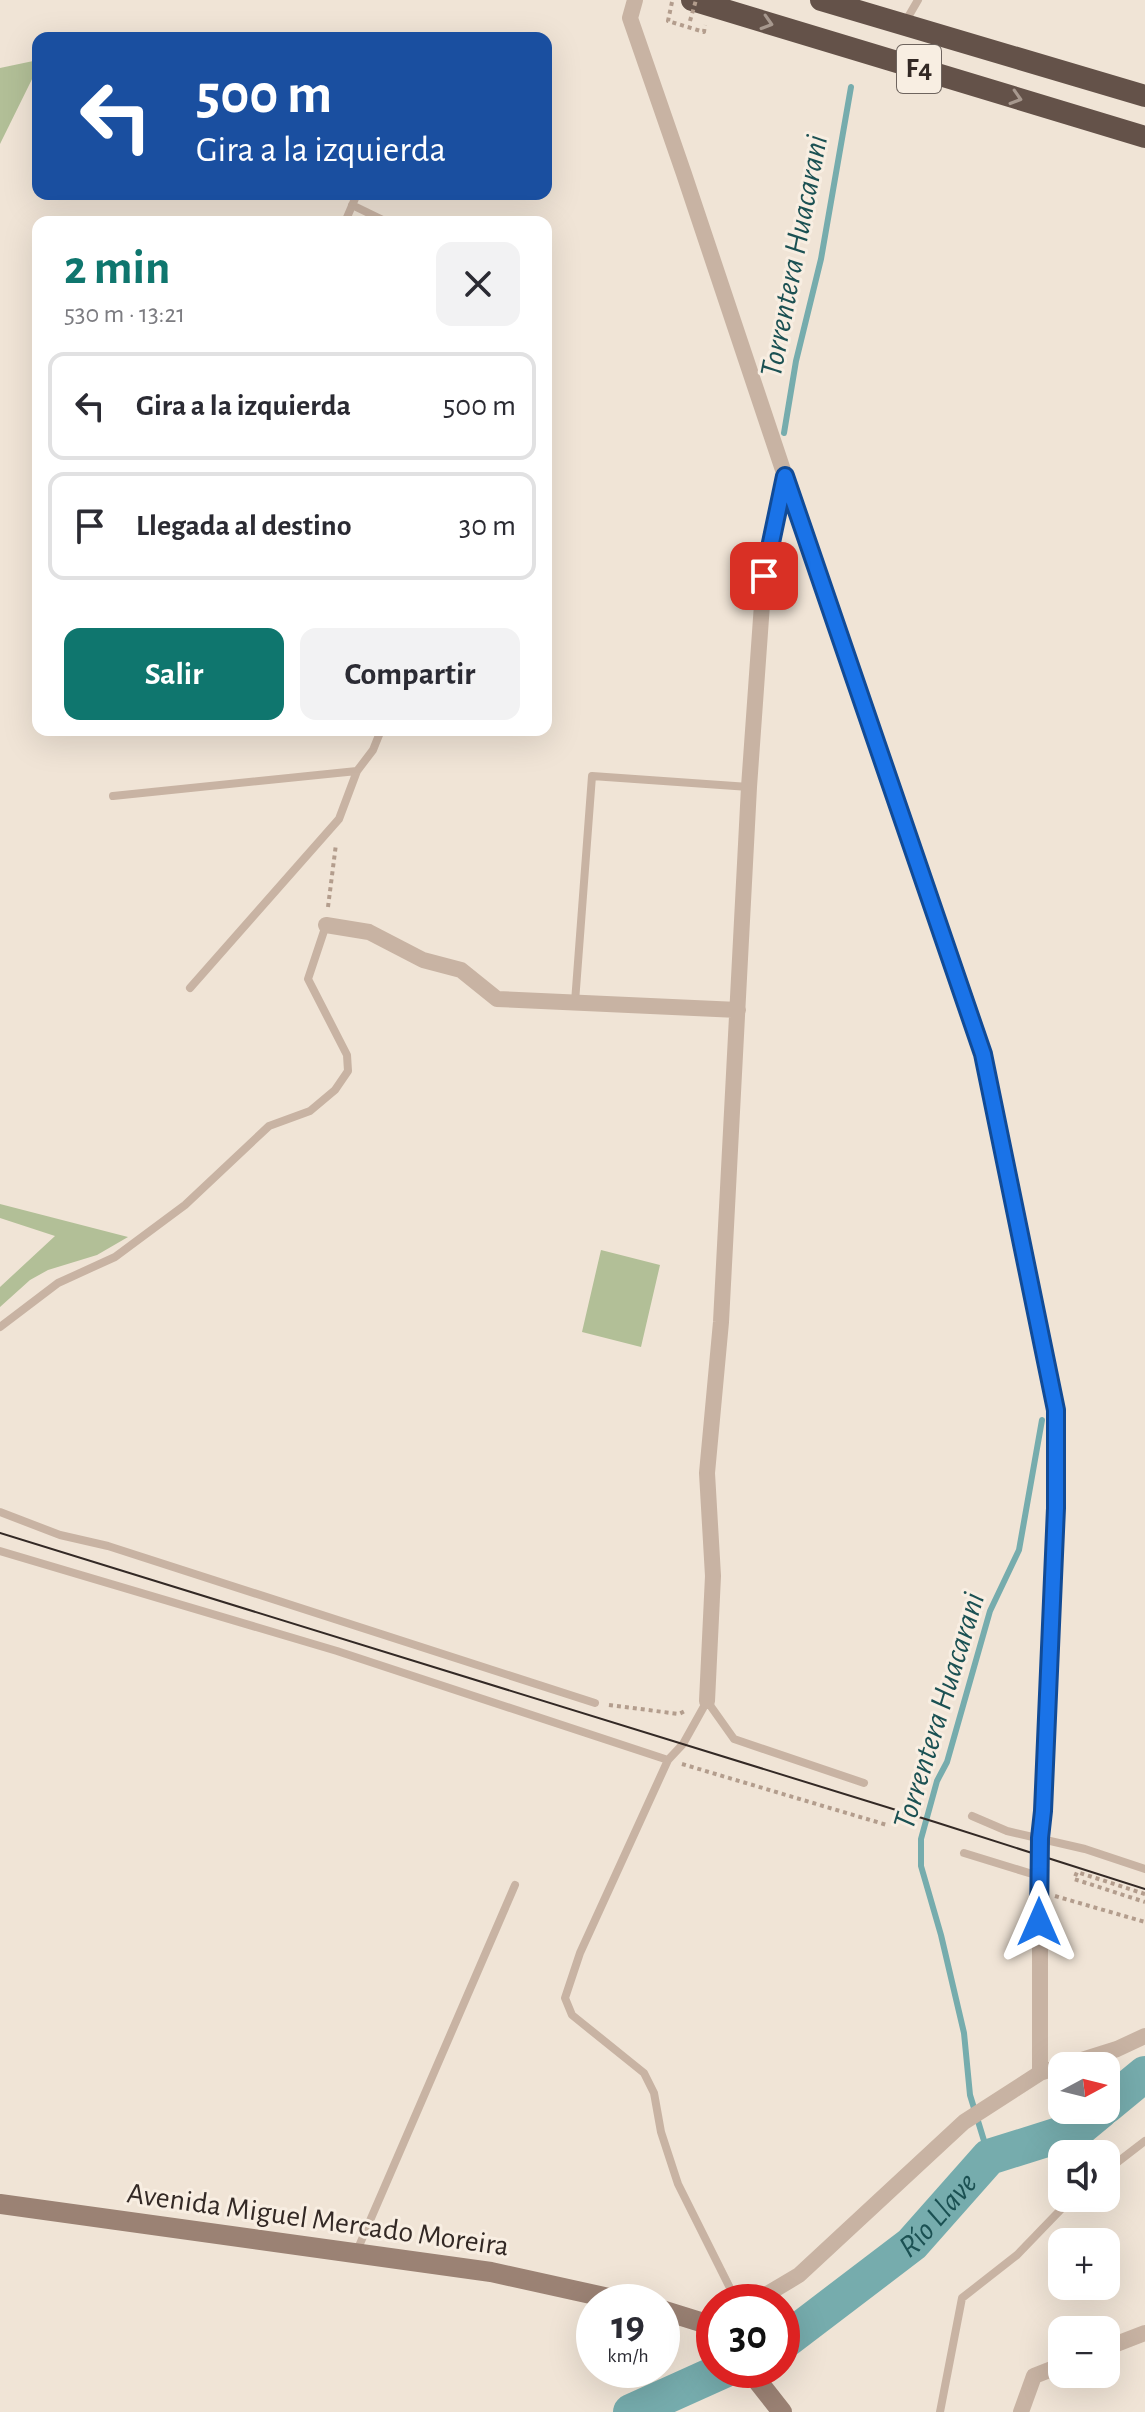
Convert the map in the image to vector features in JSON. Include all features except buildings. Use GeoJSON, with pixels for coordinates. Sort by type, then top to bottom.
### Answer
{"type":"FeatureCollection","features":[{"type":"Feature","properties":{"kind":"highway","name":"F4"},"geometry":{"type":"LineString","coordinates":[[821,0],[1145,96]]}},
{"type":"Feature","properties":{"kind":"highway","name":"F4"},"geometry":{"type":"LineString","coordinates":[[693,7],[1145,137]]}},
{"type":"Feature","properties":{"kind":"main road","name":"Avenida Miguel Mercado Moreira"},"geometry":{"type":"LineString","coordinates":[[0,2204],[491,2272],[576,2291]]}},
{"type":"Feature","properties":{"kind":"main road"},"geometry":{"type":"LineString","coordinates":[[763,2388],[782,2412]]}},
{"type":"Feature","properties":{"kind":"street"},"geometry":{"type":"LineString","coordinates":[[635,0],[630,18],[983,1054],[1056,1410],[1055,1540],[1040,1838],[1040,2073]]}},
{"type":"Feature","properties":{"kind":"street"},"geometry":{"type":"LineString","coordinates":[[707,1701],[713,1576],[707,1473],[721,1322],[749,787],[764,576],[785,476]]}},
{"type":"Feature","properties":{"kind":"street"},"geometry":{"type":"LineString","coordinates":[[326,925],[369,932],[423,960],[461,970],[497,999],[738,1010]]}},
{"type":"Feature","properties":{"kind":"street"},"geometry":{"type":"LineString","coordinates":[[1107,2052],[1145,2036]]}},
{"type":"Feature","properties":{"kind":"street"},"geometry":{"type":"LineString","coordinates":[[784,2284],[799,2275],[964,2122],[1048,2070]]}},
{"type":"Feature","properties":{"kind":"street"},"geometry":{"type":"LineString","coordinates":[[1120,2343],[1145,2333]]}},
{"type":"Feature","properties":{"kind":"street"},"geometry":{"type":"LineString","coordinates":[[1021,2412],[1034,2376],[1048,2370]]}},
{"type":"Feature","properties":{"kind":"lane"},"geometry":{"type":"LineString","coordinates":[[904,24],[918,0]]}},
{"type":"Feature","properties":{"kind":"lane"},"geometry":{"type":"LineString","coordinates":[[347,216],[354,200]]}},
{"type":"Feature","properties":{"kind":"lane"},"geometry":{"type":"LineString","coordinates":[[352,205],[375,216]]}},
{"type":"Feature","properties":{"kind":"lane"},"geometry":{"type":"LineString","coordinates":[[190,988],[339,819],[357,771],[373,750],[379,736]]}},
{"type":"Feature","properties":{"kind":"lane"},"geometry":{"type":"LineString","coordinates":[[113,796],[357,771]]}},
{"type":"Feature","properties":{"kind":"lane"},"geometry":{"type":"LineString","coordinates":[[575,1002],[592,776],[749,787]]}},
{"type":"Feature","properties":{"kind":"lane"},"geometry":{"type":"LineString","coordinates":[[0,1327],[58,1283],[115,1257],[185,1205],[269,1126],[310,1111],[335,1090],[348,1071],[347,1055],[308,979],[326,925]]}},
{"type":"Feature","properties":{"kind":"lane"},"geometry":{"type":"LineString","coordinates":[[0,1512],[60,1535],[108,1546],[595,1703]]}},
{"type":"Feature","properties":{"kind":"lane"},"geometry":{"type":"LineString","coordinates":[[0,1551],[337,1651],[668,1760]]}},
{"type":"Feature","properties":{"kind":"lane"},"geometry":{"type":"LineString","coordinates":[[728,2284],[678,2184],[661,2132],[654,2093],[644,2073],[572,2015],[565,1998],[580,1953],[668,1760],[683,1744],[707,1701],[734,1739],[864,1783]]}},
{"type":"Feature","properties":{"kind":"lane"},"geometry":{"type":"LineString","coordinates":[[972,1816],[1007,1831],[1085,1849],[1145,1869]]}},
{"type":"Feature","properties":{"kind":"lane"},"geometry":{"type":"LineString","coordinates":[[964,1853],[1039,1884]]}},
{"type":"Feature","properties":{"kind":"lane"},"geometry":{"type":"LineString","coordinates":[[356,2254],[515,1885]]}},
{"type":"Feature","properties":{"kind":"lane"},"geometry":{"type":"LineString","coordinates":[[1120,2160],[1145,2141]]}},
{"type":"Feature","properties":{"kind":"lane"},"geometry":{"type":"LineString","coordinates":[[940,2412],[962,2298],[1017,2255],[1058,2212]]}},
{"type":"Feature","properties":{"kind":"path"},"geometry":{"type":"LineString","coordinates":[[672,0],[668,21],[704,32],[706,25],[693,7]]}},
{"type":"Feature","properties":{"kind":"path"},"geometry":{"type":"LineString","coordinates":[[326,925],[339,819]]}},
{"type":"Feature","properties":{"kind":"path"},"geometry":{"type":"LineString","coordinates":[[595,1703],[679,1714],[707,1701]]}},
{"type":"Feature","properties":{"kind":"path"},"geometry":{"type":"LineString","coordinates":[[668,1760],[887,1825]]}},
{"type":"Feature","properties":{"kind":"path"},"geometry":{"type":"LineString","coordinates":[[1145,1894],[1077,1872],[1074,1879],[1145,1902]]}},
{"type":"Feature","properties":{"kind":"path"},"geometry":{"type":"LineString","coordinates":[[1039,1884],[1145,1922]]}},
{"type":"Feature","properties":{"kind":"green space"},"geometry":{"type":"Polygon","coordinates":[[[32,61],[32,79],[0,144],[0,68],[32,61]]]}},
{"type":"Feature","properties":{"kind":"green space"},"geometry":{"type":"Polygon","coordinates":[[[0,1204],[128,1237],[97,1255],[48,1270],[30,1280],[0,1307],[0,1287],[55,1236],[0,1218],[0,1204]]]}},
{"type":"Feature","properties":{"kind":"green space"},"geometry":{"type":"Polygon","coordinates":[[[601,1250],[660,1265],[641,1347],[582,1332],[601,1250]]]}},
{"type":"Feature","properties":{"kind":"waterway","name":"Torrentera Huacarani"},"geometry":{"type":"LineString","coordinates":[[784,433],[796,361],[821,259],[851,87]]}},
{"type":"Feature","properties":{"kind":"waterway","name":"Torrentera Huacarani"},"geometry":{"type":"LineString","coordinates":[[989,2157],[970,2095],[964,2033],[921,1866],[921,1839],[937,1781],[947,1762],[990,1611],[1019,1550],[1042,1420]]}},
{"type":"Feature","properties":{"kind":"waterway","name":"Río Llave"},"geometry":{"type":"LineString","coordinates":[[1120,2095],[1145,2074]]}},
{"type":"Feature","properties":{"kind":"waterway","name":"Río Llave"},"geometry":{"type":"LineString","coordinates":[[800,2329],[912,2244],[989,2157],[1078,2129],[1084,2124]]}},
{"type":"Feature","properties":{"kind":"waterway","name":"Río Llave"},"geometry":{"type":"LineString","coordinates":[[631,2412],[696,2383]]}},
{"type":"Feature","properties":{"kind":"tram line"},"geometry":{"type":"LineString","coordinates":[[0,1533],[1145,1889]]}},
{"type":"Feature","properties":{"kind":"route"},"geometry":{"type":"LineString","coordinates":[[764,576],[785,476],[983,1054],[1056,1410],[1056,1508],[1040,1838],[1039,1922]]}}]}
